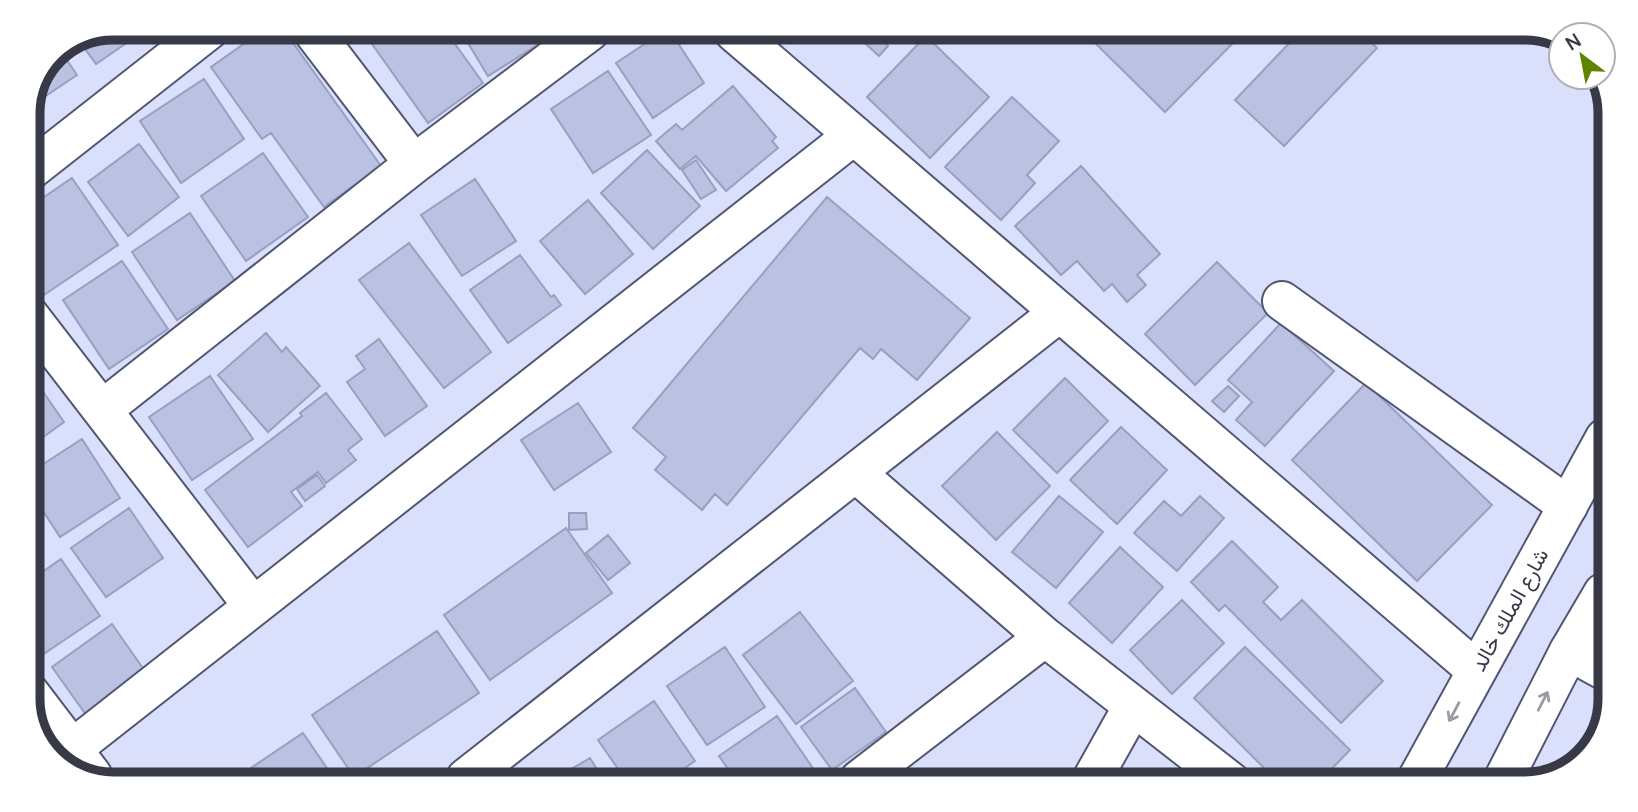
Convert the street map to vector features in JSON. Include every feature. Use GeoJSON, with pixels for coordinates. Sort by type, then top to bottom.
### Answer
{"type":"FeatureCollection","features":[{"type":"Feature","properties":{"kind":"street"},"geometry":{"type":"LineString","coordinates":[[40,163],[196,40]]}},
{"type":"Feature","properties":{"kind":"street"},"geometry":{"type":"LineString","coordinates":[[319,40],[414,164]]}},
{"type":"Feature","properties":{"kind":"street"},"geometry":{"type":"LineString","coordinates":[[102,410],[414,164],[578,40]]}},
{"type":"Feature","properties":{"kind":"street"},"geometry":{"type":"LineString","coordinates":[[758,40],[854,135],[1476,670]]}},
{"type":"Feature","properties":{"kind":"street"},"geometry":{"type":"LineString","coordinates":[[41,708],[82,762],[253,607],[854,135]]}},
{"type":"Feature","properties":{"kind":"street"},"geometry":{"type":"LineString","coordinates":[[1282,301],[1568,506]]}},
{"type":"Feature","properties":{"kind":"street"},"geometry":{"type":"LineString","coordinates":[[474,772],[1060,312]]}},
{"type":"Feature","properties":{"kind":"street"},"geometry":{"type":"LineString","coordinates":[[40,330],[253,607]]}},
{"type":"Feature","properties":{"kind":"street","name":"شارع الملك خالد"},"geometry":{"type":"LineString","coordinates":[[1421,772],[1598,451]]}},
{"type":"Feature","properties":{"kind":"street"},"geometry":{"type":"LineString","coordinates":[[856,473],[1045,636],[1218,772]]}},
{"type":"Feature","properties":{"kind":"street"},"geometry":{"type":"LineString","coordinates":[[1507,772],[1569,651],[1598,602]]}},
{"type":"Feature","properties":{"kind":"street"},"geometry":{"type":"LineString","coordinates":[[869,772],[1045,636]]}},
{"type":"Feature","properties":{"kind":"street"},"geometry":{"type":"LineString","coordinates":[[1569,651],[1598,667]]}},
{"type":"Feature","properties":{"kind":"street"},"geometry":{"type":"LineString","coordinates":[[1096,772],[1133,706]]}},
{"type":"Feature","properties":{"kind":"building"},"geometry":{"type":"Polygon","coordinates":[[[131,40],[96,64],[84,47],[104,41],[131,40]]]}},
{"type":"Feature","properties":{"kind":"building"},"geometry":{"type":"Polygon","coordinates":[[[249,40],[291,40],[381,166],[324,207],[271,133],[262,139],[211,67],[249,40]]]}},
{"type":"Feature","properties":{"kind":"building"},"geometry":{"type":"Polygon","coordinates":[[[378,40],[452,40],[483,83],[428,123],[372,44],[378,40]]]}},
{"type":"Feature","properties":{"kind":"building"},"geometry":{"type":"Polygon","coordinates":[[[466,40],[536,40],[539,44],[488,76],[466,40]]]}},
{"type":"Feature","properties":{"kind":"building"},"geometry":{"type":"Polygon","coordinates":[[[650,40],[676,40],[704,83],[653,118],[616,63],[650,40]]]}},
{"type":"Feature","properties":{"kind":"building"},"geometry":{"type":"Polygon","coordinates":[[[861,40],[882,40],[888,46],[879,56],[861,40]]]}},
{"type":"Feature","properties":{"kind":"building"},"geometry":{"type":"Polygon","coordinates":[[[922,40],[930,40],[989,97],[930,158],[867,97],[922,40]]]}},
{"type":"Feature","properties":{"kind":"building"},"geometry":{"type":"Polygon","coordinates":[[[1092,40],[1236,40],[1165,112],[1092,40]]]}},
{"type":"Feature","properties":{"kind":"building"},"geometry":{"type":"Polygon","coordinates":[[[1292,40],[1369,40],[1377,48],[1284,146],[1235,100],[1292,40]]]}},
{"type":"Feature","properties":{"kind":"building"},"geometry":{"type":"Polygon","coordinates":[[[65,58],[77,75],[42,99],[48,81],[65,58]]]}},
{"type":"Feature","properties":{"kind":"building"},"geometry":{"type":"Polygon","coordinates":[[[608,71],[651,135],[593,173],[551,109],[608,71]]]}},
{"type":"Feature","properties":{"kind":"building"},"geometry":{"type":"Polygon","coordinates":[[[204,79],[244,139],[181,183],[140,121],[204,79]]]}},
{"type":"Feature","properties":{"kind":"building"},"geometry":{"type":"Polygon","coordinates":[[[733,86],[776,137],[772,141],[778,148],[726,191],[696,156],[680,169],[656,141],[676,124],[682,130],[733,86]]]}},
{"type":"Feature","properties":{"kind":"building"},"geometry":{"type":"Polygon","coordinates":[[[1012,97],[1059,141],[1027,175],[1035,183],[1001,220],[945,167],[1012,97]]]}},
{"type":"Feature","properties":{"kind":"building"},"geometry":{"type":"Polygon","coordinates":[[[139,144],[179,197],[128,236],[88,182],[139,144]]]}},
{"type":"Feature","properties":{"kind":"building"},"geometry":{"type":"Polygon","coordinates":[[[647,150],[700,206],[653,249],[601,193],[647,150]]]}},
{"type":"Feature","properties":{"kind":"building"},"geometry":{"type":"Polygon","coordinates":[[[263,153],[308,217],[246,261],[201,196],[263,153]]]}},
{"type":"Feature","properties":{"kind":"building"},"geometry":{"type":"Polygon","coordinates":[[[696,160],[716,190],[701,199],[682,170],[696,160]]]}},
{"type":"Feature","properties":{"kind":"building"},"geometry":{"type":"Polygon","coordinates":[[[1081,166],[1160,254],[1137,275],[1146,285],[1127,302],[1112,284],[1104,291],[1077,261],[1061,275],[1015,226],[1081,166]]]}},
{"type":"Feature","properties":{"kind":"building"},"geometry":{"type":"Polygon","coordinates":[[[72,178],[118,245],[44,295],[40,290],[40,200],[72,178]]]}},
{"type":"Feature","properties":{"kind":"building"},"geometry":{"type":"Polygon","coordinates":[[[475,179],[516,241],[462,276],[421,215],[475,179]]]}},
{"type":"Feature","properties":{"kind":"building"},"geometry":{"type":"Polygon","coordinates":[[[827,197],[970,318],[917,380],[881,349],[873,359],[860,348],[727,505],[715,494],[702,510],[655,470],[666,457],[633,428],[827,197]]]}},
{"type":"Feature","properties":{"kind":"building"},"geometry":{"type":"Polygon","coordinates":[[[588,200],[633,254],[585,294],[540,241],[588,200]]]}},
{"type":"Feature","properties":{"kind":"building"},"geometry":{"type":"Polygon","coordinates":[[[190,213],[235,281],[177,320],[132,252],[190,213]]]}},
{"type":"Feature","properties":{"kind":"building"},"geometry":{"type":"Polygon","coordinates":[[[409,243],[491,352],[444,388],[359,280],[409,243]]]}},
{"type":"Feature","properties":{"kind":"building"},"geometry":{"type":"Polygon","coordinates":[[[520,255],[551,297],[554,295],[561,305],[508,343],[470,290],[520,255]]]}},
{"type":"Feature","properties":{"kind":"building"},"geometry":{"type":"Polygon","coordinates":[[[122,261],[168,329],[109,369],[63,300],[122,261]]]}},
{"type":"Feature","properties":{"kind":"building"},"geometry":{"type":"Polygon","coordinates":[[[1217,262],[1268,313],[1195,385],[1145,334],[1217,262]]]}},
{"type":"Feature","properties":{"kind":"building"},"geometry":{"type":"Polygon","coordinates":[[[1281,323],[1334,371],[1265,446],[1236,420],[1252,402],[1228,380],[1281,323]]]}},
{"type":"Feature","properties":{"kind":"building"},"geometry":{"type":"Polygon","coordinates":[[[266,333],[282,352],[286,347],[320,386],[268,432],[218,375],[266,333]]]}},
{"type":"Feature","properties":{"kind":"building"},"geometry":{"type":"Polygon","coordinates":[[[379,339],[427,406],[385,436],[347,382],[365,369],[356,356],[379,339]]]}},
{"type":"Feature","properties":{"kind":"building"},"geometry":{"type":"Polygon","coordinates":[[[210,376],[253,439],[192,480],[149,417],[210,376]]]}},
{"type":"Feature","properties":{"kind":"building"},"geometry":{"type":"Polygon","coordinates":[[[1065,378],[1108,421],[1057,473],[1013,430],[1065,378]]]}},
{"type":"Feature","properties":{"kind":"building"},"geometry":{"type":"Polygon","coordinates":[[[1366,383],[1492,505],[1417,581],[1292,460],[1366,383]]]}},
{"type":"Feature","properties":{"kind":"building"},"geometry":{"type":"Polygon","coordinates":[[[1228,386],[1239,396],[1224,412],[1212,401],[1228,386]]]}},
{"type":"Feature","properties":{"kind":"building"},"geometry":{"type":"Polygon","coordinates":[[[40,387],[64,422],[40,439],[40,387]]]}},
{"type":"Feature","properties":{"kind":"building"},"geometry":{"type":"Polygon","coordinates":[[[326,393],[362,439],[348,450],[356,460],[326,483],[318,472],[291,492],[302,506],[248,547],[205,490],[302,416],[300,413],[326,393]]]}},
{"type":"Feature","properties":{"kind":"building"},"geometry":{"type":"Polygon","coordinates":[[[578,403],[611,452],[554,490],[521,440],[578,403]]]}},
{"type":"Feature","properties":{"kind":"building"},"geometry":{"type":"Polygon","coordinates":[[[1121,427],[1167,470],[1117,524],[1070,480],[1121,427]]]}},
{"type":"Feature","properties":{"kind":"building"},"geometry":{"type":"Polygon","coordinates":[[[997,432],[1050,486],[996,540],[942,486],[997,432]]]}},
{"type":"Feature","properties":{"kind":"building"},"geometry":{"type":"Polygon","coordinates":[[[82,439],[120,498],[60,537],[40,506],[40,466],[82,439]]]}},
{"type":"Feature","properties":{"kind":"building"},"geometry":{"type":"Polygon","coordinates":[[[317,475],[325,486],[305,501],[297,489],[317,475]]]}},
{"type":"Feature","properties":{"kind":"building"},"geometry":{"type":"Polygon","coordinates":[[[1059,496],[1103,532],[1056,588],[1012,552],[1059,496]]]}},
{"type":"Feature","properties":{"kind":"building"},"geometry":{"type":"Polygon","coordinates":[[[1200,496],[1224,518],[1177,571],[1134,533],[1164,501],[1181,516],[1200,496]]]}},
{"type":"Feature","properties":{"kind":"building"},"geometry":{"type":"Polygon","coordinates":[[[129,508],[163,558],[106,597],[71,548],[129,508]]]}},
{"type":"Feature","properties":{"kind":"building"},"geometry":{"type":"Polygon","coordinates":[[[569,513],[586,513],[587,529],[569,530],[569,513]]]}},
{"type":"Feature","properties":{"kind":"building"},"geometry":{"type":"Polygon","coordinates":[[[566,528],[612,593],[490,680],[444,615],[566,528]]]}},
{"type":"Feature","properties":{"kind":"building"},"geometry":{"type":"Polygon","coordinates":[[[608,535],[630,563],[608,580],[586,553],[608,535]]]}},
{"type":"Feature","properties":{"kind":"building"},"geometry":{"type":"Polygon","coordinates":[[[1232,541],[1278,587],[1263,602],[1281,620],[1302,600],[1383,681],[1341,723],[1225,605],[1219,611],[1191,582],[1232,541]]]}},
{"type":"Feature","properties":{"kind":"building"},"geometry":{"type":"Polygon","coordinates":[[[1120,547],[1163,587],[1112,643],[1069,603],[1120,547]]]}},
{"type":"Feature","properties":{"kind":"building"},"geometry":{"type":"Polygon","coordinates":[[[61,559],[100,616],[40,656],[40,574],[61,559]]]}},
{"type":"Feature","properties":{"kind":"building"},"geometry":{"type":"Polygon","coordinates":[[[1182,600],[1224,643],[1172,694],[1130,650],[1182,600]]]}},
{"type":"Feature","properties":{"kind":"building"},"geometry":{"type":"Polygon","coordinates":[[[800,612],[853,681],[796,724],[743,655],[800,612]]]}},
{"type":"Feature","properties":{"kind":"building"},"geometry":{"type":"Polygon","coordinates":[[[112,624],[154,684],[94,726],[52,667],[112,624]]]}},
{"type":"Feature","properties":{"kind":"building"},"geometry":{"type":"Polygon","coordinates":[[[437,631],[479,693],[361,772],[351,772],[312,715],[437,631]]]}},
{"type":"Feature","properties":{"kind":"building"},"geometry":{"type":"Polygon","coordinates":[[[725,647],[765,707],[707,745],[667,686],[725,647]]]}},
{"type":"Feature","properties":{"kind":"building"},"geometry":{"type":"Polygon","coordinates":[[[1245,647],[1350,750],[1329,772],[1268,772],[1194,698],[1245,647]]]}},
{"type":"Feature","properties":{"kind":"building"},"geometry":{"type":"Polygon","coordinates":[[[855,688],[886,732],[832,770],[801,727],[855,688]]]}},
{"type":"Feature","properties":{"kind":"building"},"geometry":{"type":"Polygon","coordinates":[[[654,701],[695,761],[679,772],[620,772],[598,740],[654,701]]]}},
{"type":"Feature","properties":{"kind":"building"},"geometry":{"type":"Polygon","coordinates":[[[777,716],[816,772],[730,772],[719,756],[777,716]]]}},
{"type":"Feature","properties":{"kind":"building"},"geometry":{"type":"Polygon","coordinates":[[[303,733],[330,772],[245,772],[303,733]]]}},
{"type":"Feature","properties":{"kind":"building"},"geometry":{"type":"Polygon","coordinates":[[[590,758],[599,772],[566,772],[590,758]]]}}]}
